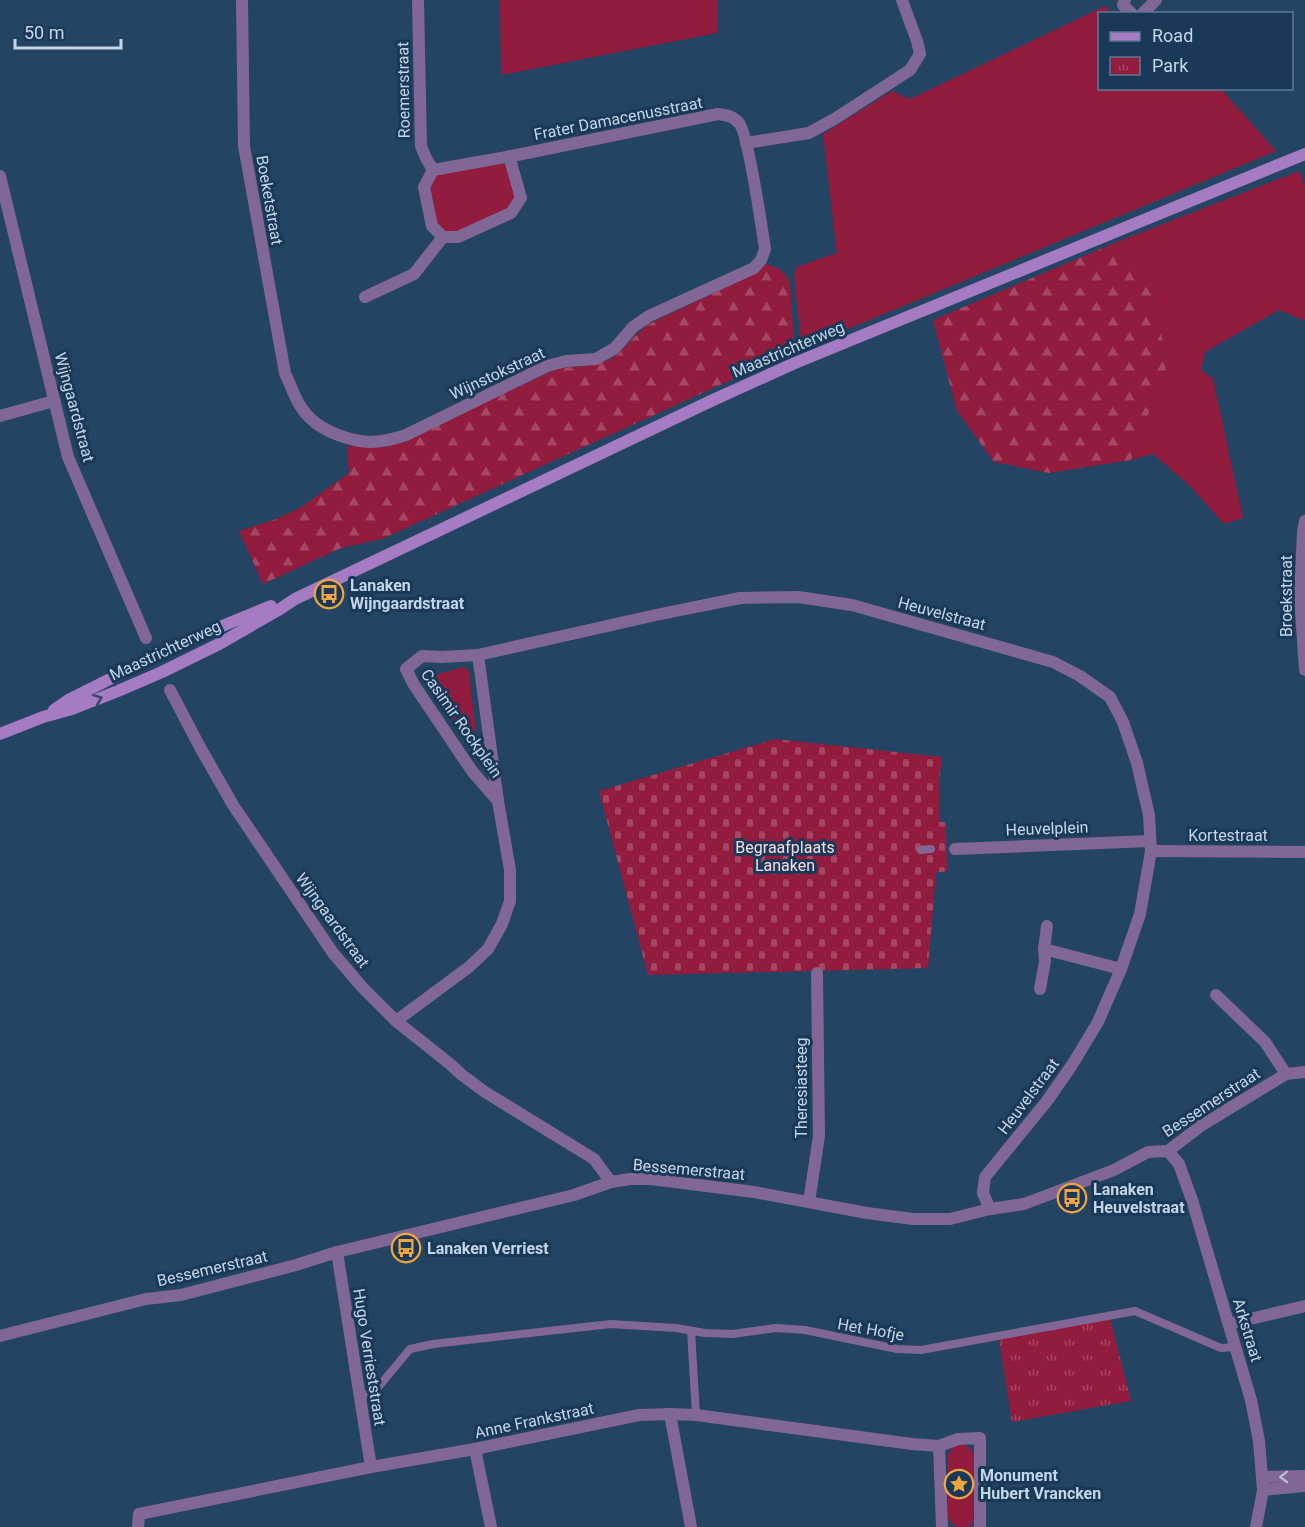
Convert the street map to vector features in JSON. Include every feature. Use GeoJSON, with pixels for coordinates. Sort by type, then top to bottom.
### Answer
{"type":"FeatureCollection","features":[{"type":"Feature","properties":{"kind":"main road","name":"Maastrichterweg"},"geometry":{"type":"LineString","coordinates":[[0,734],[43,717],[72,709],[162,672],[219,644],[295,599],[703,404],[795,363],[1305,154]]}},
{"type":"Feature","properties":{"kind":"street","name":"Boeketstraat"},"geometry":{"type":"LineString","coordinates":[[242,0],[244,146],[285,373],[297,401]]}},
{"type":"Feature","properties":{"kind":"street","name":"Roemerstraat"},"geometry":{"type":"LineString","coordinates":[[418,0],[421,146],[433,170]]}},
{"type":"Feature","properties":{"kind":"street"},"geometry":{"type":"LineString","coordinates":[[746,143],[809,134],[910,69],[920,54],[902,0]]}},
{"type":"Feature","properties":{"kind":"street"},"geometry":{"type":"LineString","coordinates":[[1125,0],[1123,5],[1130,12]]}},
{"type":"Feature","properties":{"kind":"street"},"geometry":{"type":"LineString","coordinates":[[1144,12],[1156,0]]}},
{"type":"Feature","properties":{"kind":"street","name":"Frater Damacenusstraat"},"geometry":{"type":"LineString","coordinates":[[509,156],[718,114],[729,115],[740,124],[746,143]]}},
{"type":"Feature","properties":{"kind":"street","name":"Wijnstokstraat"},"geometry":{"type":"LineString","coordinates":[[297,401],[310,418],[326,430],[368,442],[390,440],[406,435],[547,366],[566,361],[596,359],[615,348],[633,327],[649,316],[754,268],[761,260],[765,249],[746,143]]}},
{"type":"Feature","properties":{"kind":"street"},"geometry":{"type":"LineString","coordinates":[[509,156],[521,198],[511,213],[458,237],[443,237],[432,226],[424,187],[433,170],[509,156]]}},
{"type":"Feature","properties":{"kind":"street","name":"Wijngaardstraat"},"geometry":{"type":"LineString","coordinates":[[0,176],[68,457],[147,638]]}},
{"type":"Feature","properties":{"kind":"street"},"geometry":{"type":"LineString","coordinates":[[365,297],[414,274],[443,237]]}},
{"type":"Feature","properties":{"kind":"street"},"geometry":{"type":"LineString","coordinates":[[0,416],[54,401]]}},
{"type":"Feature","properties":{"kind":"street","name":"Broekstraat"},"geometry":{"type":"LineString","coordinates":[[1305,521],[1300,596],[1305,670]]}},
{"type":"Feature","properties":{"kind":"street","name":"Heuvelstraat"},"geometry":{"type":"LineString","coordinates":[[478,655],[740,598],[798,597],[852,606],[1053,662],[1080,676],[1110,697],[1123,722],[1137,763],[1149,814],[1150,846],[1140,914],[1121,969],[1098,1022],[1047,1101],[985,1177],[983,1193],[990,1209]]}},
{"type":"Feature","properties":{"kind":"street","name":"Casimir Rockplein"},"geometry":{"type":"LineString","coordinates":[[396,1021],[469,967],[488,949],[502,924],[510,901],[510,870],[478,655],[422,656],[406,669],[414,685],[472,771],[498,801]]}},
{"type":"Feature","properties":{"kind":"street","name":"Wijngaardstraat"},"geometry":{"type":"LineString","coordinates":[[170,690],[233,805],[333,953],[362,987],[396,1021],[462,1075],[485,1092],[594,1159],[611,1182]]}},
{"type":"Feature","properties":{"kind":"street","name":"Heuvelplein"},"geometry":{"type":"LineString","coordinates":[[951,849],[1150,846]]}},
{"type":"Feature","properties":{"kind":"street","name":"Kortestraat"},"geometry":{"type":"LineString","coordinates":[[1150,846],[1305,852]]}},
{"type":"Feature","properties":{"kind":"street"},"geometry":{"type":"LineString","coordinates":[[1040,989],[1047,926]]}},
{"type":"Feature","properties":{"kind":"street"},"geometry":{"type":"LineString","coordinates":[[1044,949],[1121,969]]}},
{"type":"Feature","properties":{"kind":"street","name":"Theresiasteeg"},"geometry":{"type":"LineString","coordinates":[[809,1202],[819,1136],[817,973]]}},
{"type":"Feature","properties":{"kind":"street","name":"Bessemerstraat"},"geometry":{"type":"LineString","coordinates":[[1216,995],[1265,1042],[1286,1074]]}},
{"type":"Feature","properties":{"kind":"street","name":"Bessemerstraat"},"geometry":{"type":"LineString","coordinates":[[0,1336],[146,1299],[192,1292],[337,1252],[574,1195],[611,1182],[630,1179],[651,1179],[754,1191],[913,1220],[950,1219],[990,1209],[1024,1204],[1114,1170],[1148,1152],[1168,1151],[1202,1125],[1286,1074],[1305,1072]]}},
{"type":"Feature","properties":{"kind":"street","name":"Arkstraat"},"geometry":{"type":"LineString","coordinates":[[1168,1151],[1179,1164],[1251,1400],[1259,1441],[1263,1484],[1256,1527]]}},
{"type":"Feature","properties":{"kind":"street","name":"Hugo Verrieststraat"},"geometry":{"type":"LineString","coordinates":[[337,1252],[372,1467]]}},
{"type":"Feature","properties":{"kind":"street"},"geometry":{"type":"LineString","coordinates":[[1229,1324],[1305,1306]]}},
{"type":"Feature","properties":{"kind":"street"},"geometry":{"type":"LineString","coordinates":[[670,1414],[691,1527]]}},
{"type":"Feature","properties":{"kind":"street","name":"Anne Frankstraat"},"geometry":{"type":"LineString","coordinates":[[139,1521],[372,1467],[475,1449],[639,1415],[670,1414],[696,1415],[912,1444],[939,1446],[958,1440],[980,1438],[980,1527]]}},
{"type":"Feature","properties":{"kind":"street"},"geometry":{"type":"LineString","coordinates":[[939,1446],[942,1527]]}},
{"type":"Feature","properties":{"kind":"street"},"geometry":{"type":"LineString","coordinates":[[475,1449],[491,1527]]}},
{"type":"Feature","properties":{"kind":"street"},"geometry":{"type":"LineString","coordinates":[[1263,1484],[1305,1476]]}},
{"type":"Feature","properties":{"kind":"street"},"geometry":{"type":"LineString","coordinates":[[1263,1484],[1305,1486]]}},
{"type":"Feature","properties":{"kind":"lane"},"geometry":{"type":"LineString","coordinates":[[921,850],[931,849]]}},
{"type":"Feature","properties":{"kind":"lane","name":"Het Hofje"},"geometry":{"type":"LineString","coordinates":[[359,1397],[375,1391],[410,1349],[433,1344],[611,1324],[732,1334],[776,1328],[805,1330],[897,1349],[921,1350],[1135,1311],[1221,1348],[1236,1347]]}},
{"type":"Feature","properties":{"kind":"lane"},"geometry":{"type":"LineString","coordinates":[[691,1331],[696,1415]]}},
{"type":"Feature","properties":{"kind":"green space"},"geometry":{"type":"Polygon","coordinates":[[[500,0],[718,0],[717,33],[501,75],[500,0]]]}},
{"type":"Feature","properties":{"kind":"green space"},"geometry":{"type":"Polygon","coordinates":[[[1105,6],[1111,12],[1098,12],[1098,90],[1222,90],[1276,151],[807,346],[801,340],[794,276],[796,267],[837,253],[823,134],[892,91],[910,99],[1105,6]]]}},
{"type":"Feature","properties":{"kind":"green space"},"geometry":{"type":"Polygon","coordinates":[[[501,162],[511,170],[516,196],[508,210],[456,234],[438,229],[429,183],[432,178],[441,173],[501,162]]]}},
{"type":"Feature","properties":{"kind":"green space"},"geometry":{"type":"Polygon","coordinates":[[[1299,171],[1305,186],[1305,321],[1279,310],[1205,352],[1201,370],[1213,379],[1243,518],[1224,524],[1190,486],[1153,454],[1131,460],[1166,372],[1163,341],[1155,304],[1143,274],[1117,242],[1299,171]]]}},
{"type":"Feature","properties":{"kind":"green space"},"geometry":{"type":"Polygon","coordinates":[[[1117,242],[1143,274],[1155,304],[1163,341],[1166,372],[1131,460],[1049,473],[994,462],[957,411],[933,320],[1117,242]]]}},
{"type":"Feature","properties":{"kind":"green space"},"geometry":{"type":"Polygon","coordinates":[[[766,264],[778,268],[790,283],[794,342],[788,354],[382,539],[341,548],[263,584],[239,531],[276,519],[300,508],[349,473],[347,446],[386,447],[406,440],[558,368],[588,366],[609,360],[647,325],[756,273],[766,264]]]}},
{"type":"Feature","properties":{"kind":"green space"},"geometry":{"type":"Polygon","coordinates":[[[464,667],[469,672],[477,743],[482,761],[480,762],[435,695],[431,685],[431,680],[441,673],[464,667]]]}},
{"type":"Feature","properties":{"kind":"green space","name":"Begraafplaats Lanaken"},"geometry":{"type":"Polygon","coordinates":[[[775,739],[942,757],[939,780],[939,822],[946,822],[947,871],[936,873],[928,968],[648,975],[599,791],[775,739]]]}},
{"type":"Feature","properties":{"kind":"green space"},"geometry":{"type":"Polygon","coordinates":[[[1110,1318],[1131,1401],[1012,1422],[999,1339],[1110,1318]]]}},
{"type":"Feature","properties":{"kind":"green space"},"geometry":{"type":"Polygon","coordinates":[[[962,1444],[969,1447],[974,1455],[973,1519],[972,1524],[968,1527],[955,1526],[948,1517],[948,1455],[953,1447],[962,1444]]]}},
{"type":"Feature","properties":{"kind":"place","name":"Lanaken Wijngaardstraat"},"geometry":{"type":"Point","coordinates":[329,594]}},
{"type":"Feature","properties":{"kind":"place","name":"Lanaken Heuvelstraat"},"geometry":{"type":"Point","coordinates":[1072,1198]}},
{"type":"Feature","properties":{"kind":"place","name":"Lanaken Verriest"},"geometry":{"type":"Point","coordinates":[406,1248]}},
{"type":"Feature","properties":{"kind":"place","name":"Monument Hubert Vrancken"},"geometry":{"type":"Point","coordinates":[959,1484]}}]}
